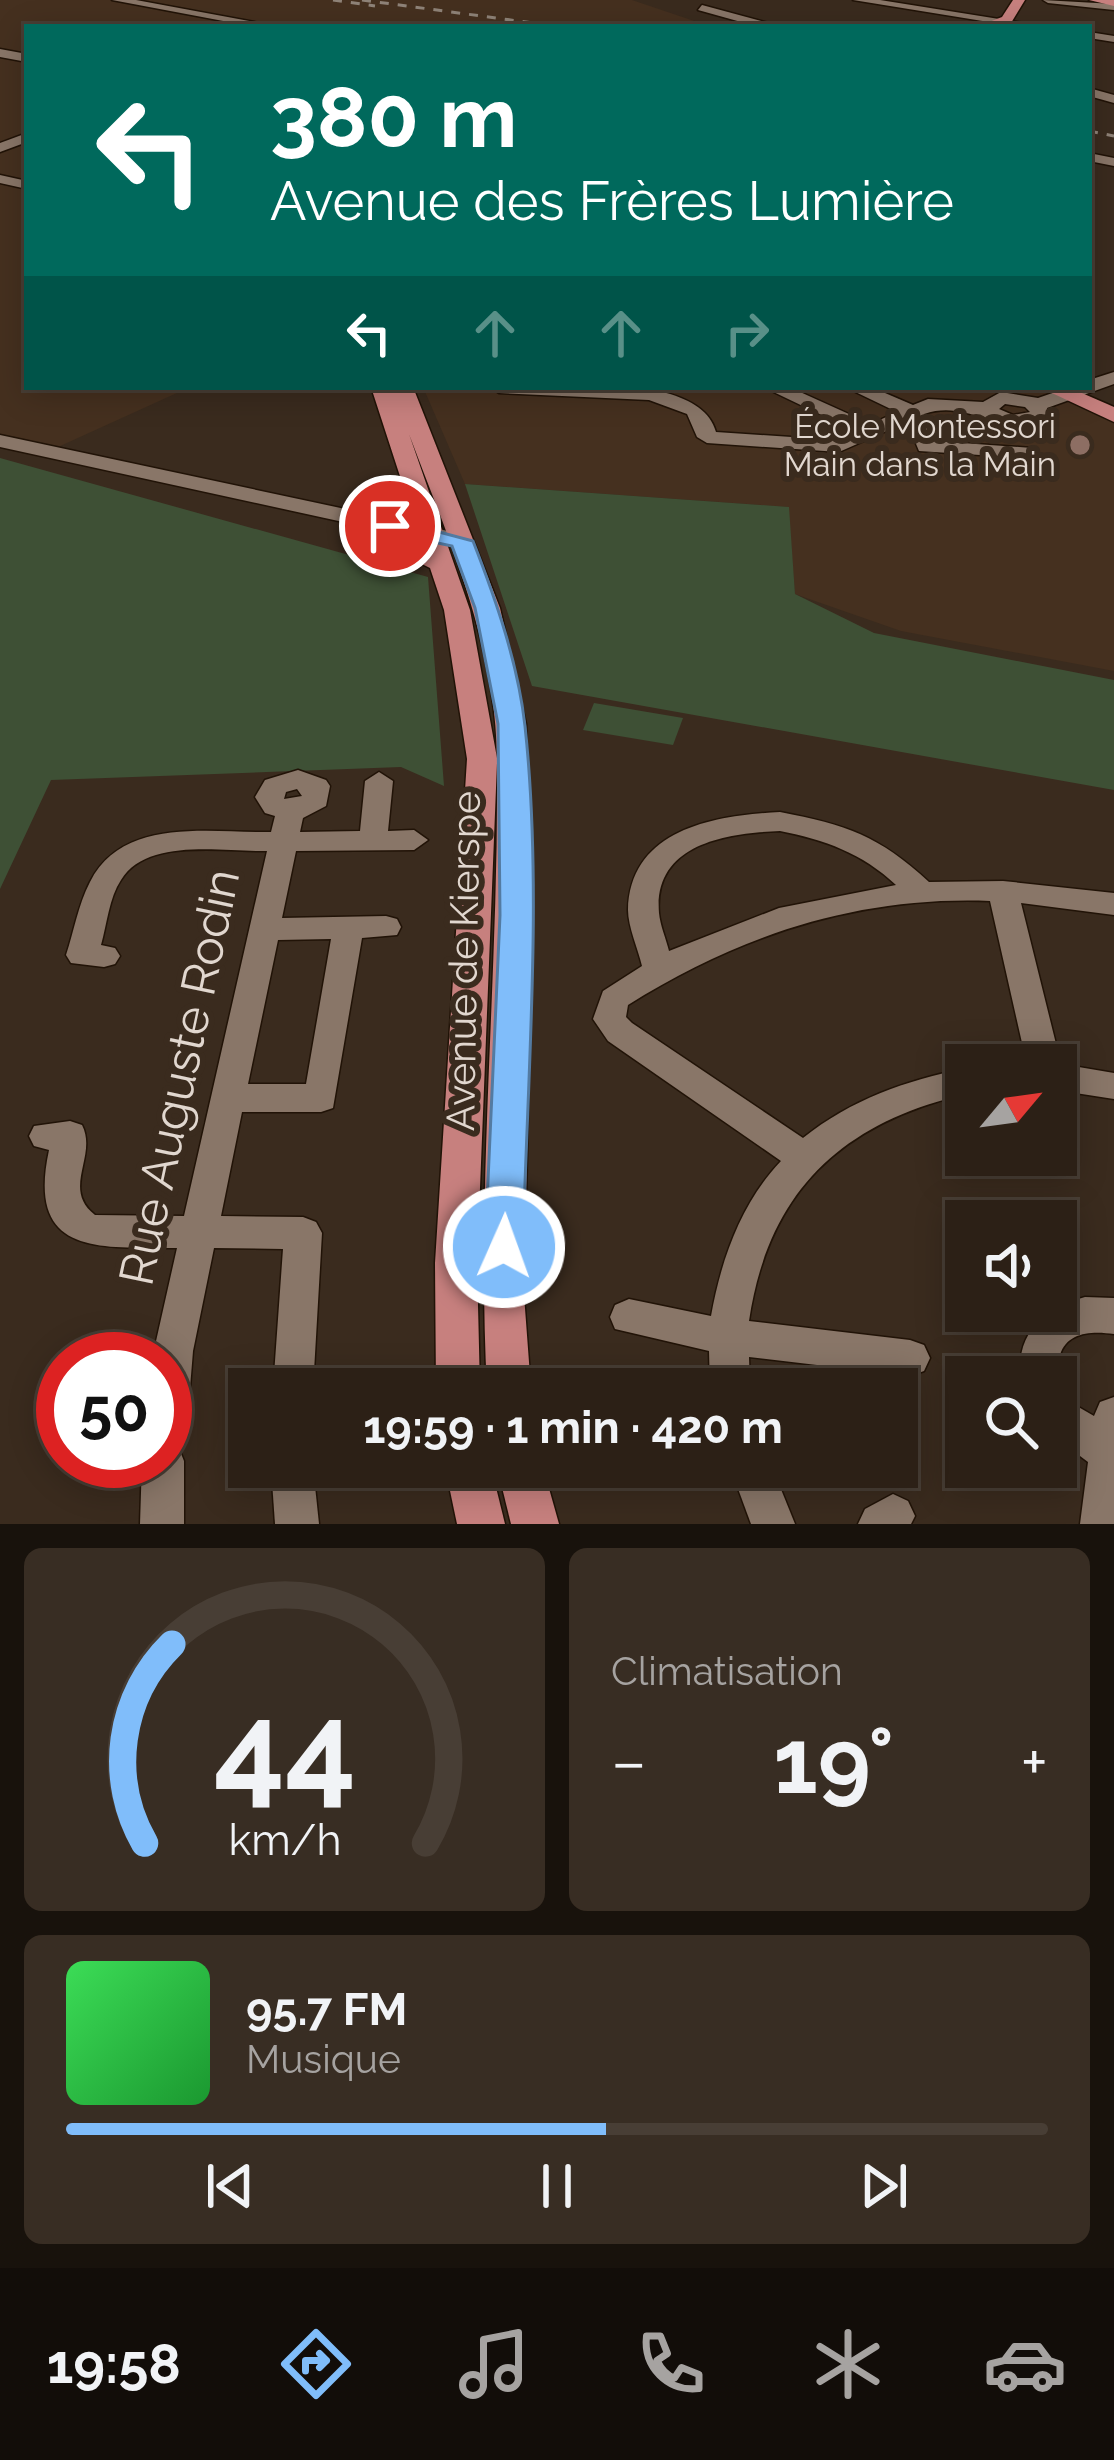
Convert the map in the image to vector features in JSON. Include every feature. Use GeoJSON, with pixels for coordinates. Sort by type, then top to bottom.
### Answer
{"type":"FeatureCollection","features":[{"type":"Feature","properties":{"kind":"main road"},"geometry":{"type":"LineString","coordinates":[[1096,0],[1114,4]]}},
{"type":"Feature","properties":{"kind":"main road"},"geometry":{"type":"LineString","coordinates":[[981,13],[1010,11]]}},
{"type":"Feature","properties":{"kind":"main road"},"geometry":{"type":"LineString","coordinates":[[383,390],[420,499],[443,545]]}},
{"type":"Feature","properties":{"kind":"main road"},"geometry":{"type":"LineString","coordinates":[[403,390],[443,545]]}},
{"type":"Feature","properties":{"kind":"main road"},"geometry":{"type":"LineString","coordinates":[[1063,393],[1114,403]]}},
{"type":"Feature","properties":{"kind":"main road"},"geometry":{"type":"LineString","coordinates":[[1063,393],[1114,416]]}},
{"type":"Feature","properties":{"kind":"main road"},"geometry":{"type":"LineString","coordinates":[[391,543],[443,545]]}},
{"type":"Feature","properties":{"kind":"main road","name":"Avenue de Kierspe"},"geometry":{"type":"LineString","coordinates":[[443,545],[467,650],[482,759],[456,1263],[458,1368]]}},
{"type":"Feature","properties":{"kind":"main road","name":"Avenue de Kierspe"},"geometry":{"type":"LineString","coordinates":[[443,545],[501,663],[517,806],[502,1295],[507,1368]]}},
{"type":"Feature","properties":{"kind":"main road"},"geometry":{"type":"LineString","coordinates":[[473,1488],[481,1524]]}},
{"type":"Feature","properties":{"kind":"main road"},"geometry":{"type":"LineString","coordinates":[[526,1488],[535,1524]]}},
{"type":"Feature","properties":{"kind":"street"},"geometry":{"type":"LineString","coordinates":[[117,0],[257,24]]}},
{"type":"Feature","properties":{"kind":"street"},"geometry":{"type":"LineString","coordinates":[[858,0],[981,13]]}},
{"type":"Feature","properties":{"kind":"street"},"geometry":{"type":"LineString","coordinates":[[1010,11],[1049,0],[1114,4]]}},
{"type":"Feature","properties":{"kind":"street"},"geometry":{"type":"LineString","coordinates":[[712,2],[765,24]]}},
{"type":"Feature","properties":{"kind":"street"},"geometry":{"type":"LineString","coordinates":[[607,390],[643,391],[694,410],[702,417],[707,437],[838,446],[913,412],[946,404],[992,398],[1000,418],[1026,421],[1039,416],[1063,393]]}},
{"type":"Feature","properties":{"kind":"street"},"geometry":{"type":"LineString","coordinates":[[780,390],[871,431]]}},
{"type":"Feature","properties":{"kind":"street"},"geometry":{"type":"LineString","coordinates":[[862,390],[913,412],[926,447],[1025,452]]}},
{"type":"Feature","properties":{"kind":"street"},"geometry":{"type":"LineString","coordinates":[[0,441],[364,520],[443,545]]}},
{"type":"Feature","properties":{"kind":"street"},"geometry":{"type":"LineString","coordinates":[[115,466],[258,512],[391,543]]}},
{"type":"Feature","properties":{"kind":"street"},"geometry":{"type":"LineString","coordinates":[[364,520],[404,512],[420,499]]}},
{"type":"Feature","properties":{"kind":"street"},"geometry":{"type":"LineString","coordinates":[[373,840],[379,781]]}},
{"type":"Feature","properties":{"kind":"street"},"geometry":{"type":"LineString","coordinates":[[658,967],[639,908],[646,882],[662,858],[721,825],[754,820],[819,824],[881,851],[922,892]]}},
{"type":"Feature","properties":{"kind":"street"},"geometry":{"type":"LineString","coordinates":[[104,956],[82,955],[112,863],[130,849],[286,825],[373,840],[414,840]]}},
{"type":"Feature","properties":{"kind":"street","name":"Rue Auguste Rodin"},"geometry":{"type":"LineString","coordinates":[[177,1332],[286,825]]}},
{"type":"Feature","properties":{"kind":"street"},"geometry":{"type":"LineString","coordinates":[[1003,891],[1039,1044]]}},
{"type":"Feature","properties":{"kind":"street"},"geometry":{"type":"LineString","coordinates":[[801,1156],[609,1019],[614,999],[658,967],[784,915],[922,892],[1003,891],[1114,904]]}},
{"type":"Feature","properties":{"kind":"street"},"geometry":{"type":"LineString","coordinates":[[262,929],[386,927]]}},
{"type":"Feature","properties":{"kind":"street"},"geometry":{"type":"LineString","coordinates":[[228,1099],[321,1098],[348,928]]}},
{"type":"Feature","properties":{"kind":"street"},"geometry":{"type":"LineString","coordinates":[[1077,1080],[1114,1086]]}},
{"type":"Feature","properties":{"kind":"street"},"geometry":{"type":"LineString","coordinates":[[728,1368],[724,1336],[738,1264],[766,1206],[801,1156],[856,1119],[912,1094],[945,1086]]}},
{"type":"Feature","properties":{"kind":"street"},"geometry":{"type":"LineString","coordinates":[[46,1136],[70,1135],[58,1197],[71,1222],[90,1232],[303,1233],[294,1368]]}},
{"type":"Feature","properties":{"kind":"street"},"geometry":{"type":"LineString","coordinates":[[1042,1356],[1043,1342],[1057,1325],[1098,1312],[1114,1316]]}},
{"type":"Feature","properties":{"kind":"street"},"geometry":{"type":"LineString","coordinates":[[629,1317],[724,1336],[910,1358]]}},
{"type":"Feature","properties":{"kind":"street"},"geometry":{"type":"LineString","coordinates":[[1077,1424],[1113,1442],[1102,1524]]}},
{"type":"Feature","properties":{"kind":"street"},"geometry":{"type":"LineString","coordinates":[[162,1524],[163,1488]]}},
{"type":"Feature","properties":{"kind":"street"},"geometry":{"type":"LineString","coordinates":[[294,1488],[297,1524]]}},
{"type":"Feature","properties":{"kind":"street"},"geometry":{"type":"LineString","coordinates":[[759,1488],[773,1524]]}},
{"type":"Feature","properties":{"kind":"shaded area"},"geometry":{"type":"Polygon","coordinates":[[[0,0],[632,0],[703,24],[24,24],[24,390],[183,390],[58,447],[0,435],[0,0]]]}},
{"type":"Feature","properties":{"kind":"shaded area"},"geometry":{"type":"Polygon","coordinates":[[[424,390],[1042,390],[1114,420],[1114,671],[901,631],[795,594],[788,507],[465,484],[424,390]]]}},
{"type":"Feature","properties":{"kind":"green space"},"geometry":{"type":"Polygon","coordinates":[[[0,458],[428,577],[444,786],[401,767],[51,780],[0,889],[0,458]]]}},
{"type":"Feature","properties":{"kind":"green space"},"geometry":{"type":"Polygon","coordinates":[[[465,484],[789,507],[795,594],[874,633],[1114,680],[1114,790],[532,686],[465,484]]]}},
{"type":"Feature","properties":{"kind":"green space"},"geometry":{"type":"Polygon","coordinates":[[[594,703],[683,718],[673,745],[583,730],[594,703]]]}},
{"type":"Feature","properties":{"kind":"railway"},"geometry":{"type":"LineString","coordinates":[[333,0],[375,6]]}},
{"type":"Feature","properties":{"kind":"railway"},"geometry":{"type":"LineString","coordinates":[[362,0],[541,24]]}},
{"type":"Feature","properties":{"kind":"railway"},"geometry":{"type":"LineString","coordinates":[[1092,132],[1114,136]]}},
{"type":"Feature","properties":{"kind":"place","name":"École Montessori Main dans la Main"},"geometry":{"type":"Point","coordinates":[1080,445]}},
{"type":"Feature","properties":{"kind":"route"},"geometry":{"type":"LineString","coordinates":[[390,526],[462,541],[487,608],[512,724],[517,806],[504,1247]]}}]}
